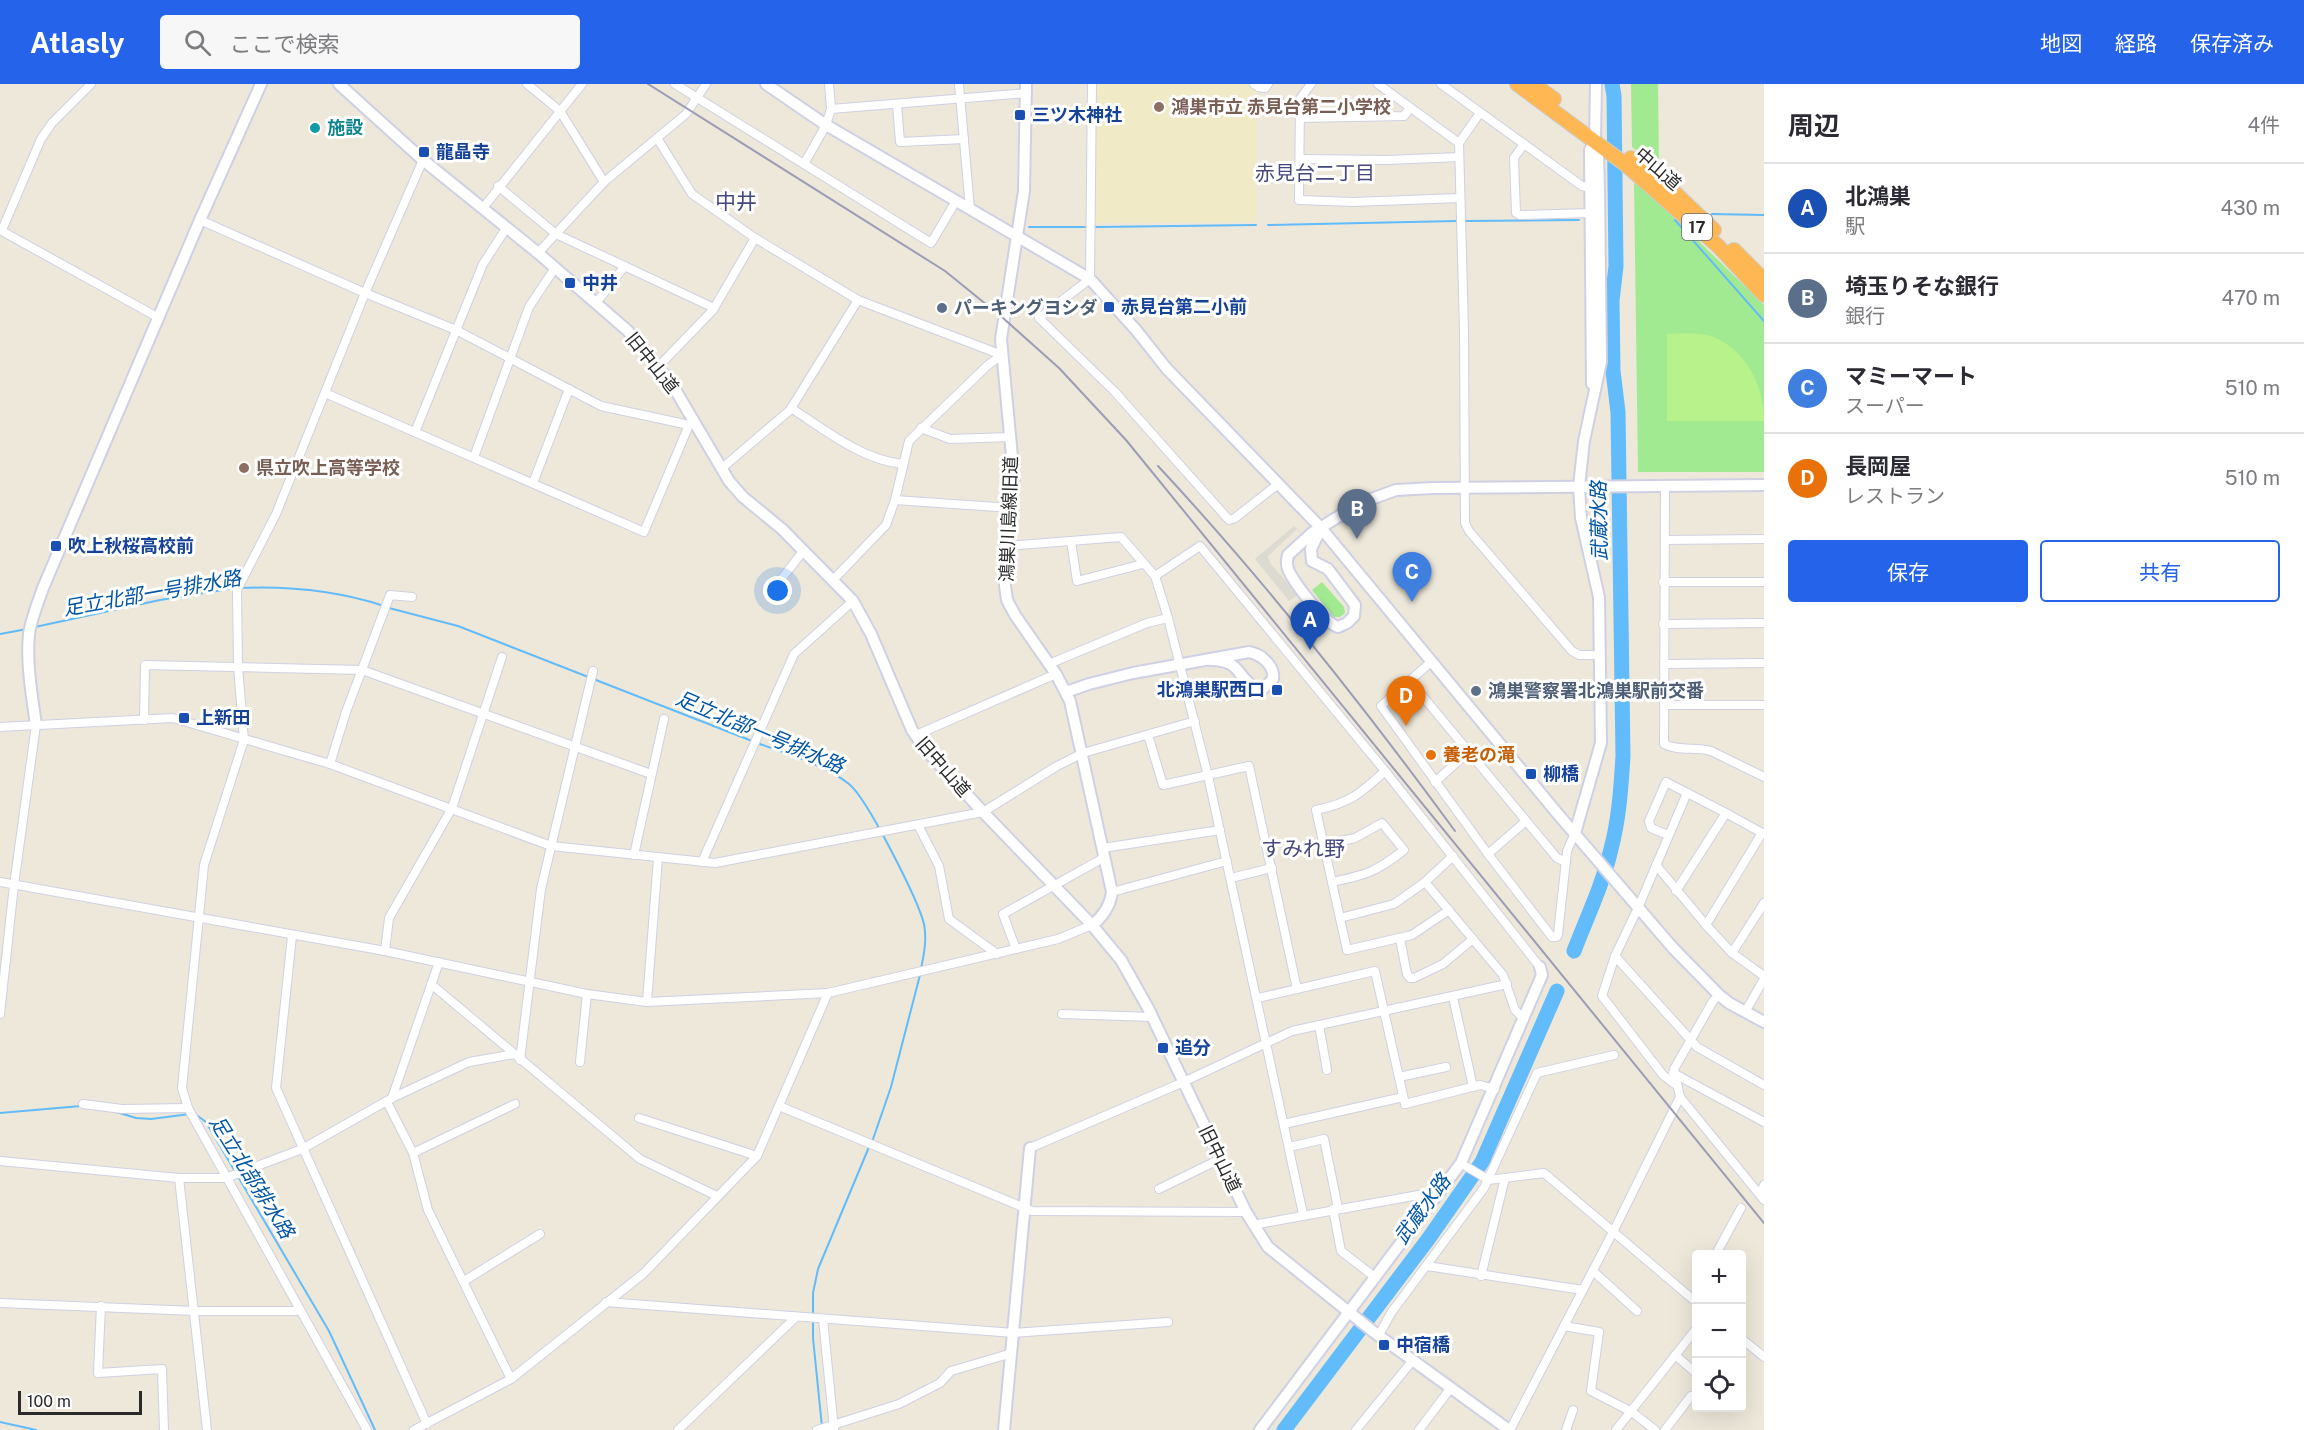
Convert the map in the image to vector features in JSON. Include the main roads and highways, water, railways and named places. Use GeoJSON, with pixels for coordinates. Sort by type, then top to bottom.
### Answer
{"type":"FeatureCollection","features":[{"type":"Feature","properties":{"kind":"highway","name":"中山道"},"geometry":{"type":"LineString","coordinates":[[1516,84],[1600,138]]}},
{"type":"Feature","properties":{"kind":"highway","name":"中山道"},"geometry":{"type":"LineString","coordinates":[[1533,84],[1625,158],[1671,189],[1764,280]]}},
{"type":"Feature","properties":{"kind":"highway","name":"中山道"},"geometry":{"type":"LineString","coordinates":[[1625,158],[1718,246],[1764,295]]}},
{"type":"Feature","properties":{"kind":"waterway","name":"武蔵水路"},"geometry":{"type":"LineString","coordinates":[[1574,951],[1608,862],[1618,815],[1623,756],[1618,412],[1613,371],[1612,301],[1616,266],[1612,84]]}},
{"type":"Feature","properties":{"kind":"waterway"},"geometry":{"type":"LineString","coordinates":[[1712,214],[1764,215]]}},
{"type":"Feature","properties":{"kind":"waterway"},"geometry":{"type":"LineString","coordinates":[[1466,221],[1579,220]]}},
{"type":"Feature","properties":{"kind":"waterway"},"geometry":{"type":"LineString","coordinates":[[1675,220],[1764,321]]}},
{"type":"Feature","properties":{"kind":"waterway"},"geometry":{"type":"LineString","coordinates":[[1268,225],[1456,221]]}},
{"type":"Feature","properties":{"kind":"waterway"},"geometry":{"type":"LineString","coordinates":[[1096,227],[1256,225]]}},
{"type":"Feature","properties":{"kind":"waterway"},"geometry":{"type":"LineString","coordinates":[[1029,227],[1085,227]]}},
{"type":"Feature","properties":{"kind":"waterway","name":"足立北部一号排水路"},"geometry":{"type":"LineString","coordinates":[[35,627],[160,600],[235,588]]}},
{"type":"Feature","properties":{"kind":"waterway","name":"足立北部一号排水路"},"geometry":{"type":"LineString","coordinates":[[241,588],[313,591],[384,606]]}},
{"type":"Feature","properties":{"kind":"waterway","name":"足立北部一号排水路"},"geometry":{"type":"LineString","coordinates":[[389,608],[458,626],[752,741]]}},
{"type":"Feature","properties":{"kind":"waterway","name":"足立北部一号排水路"},"geometry":{"type":"LineString","coordinates":[[0,634],[27,629]]}},
{"type":"Feature","properties":{"kind":"waterway","name":"足立北部一号排水路"},"geometry":{"type":"LineString","coordinates":[[757,743],[828,771],[849,784],[857,793],[891,850],[920,912],[925,936],[921,969]]}},
{"type":"Feature","properties":{"kind":"waterway","name":"足立北部一号排水路"},"geometry":{"type":"LineString","coordinates":[[872,1142],[891,1087],[920,975]]}},
{"type":"Feature","properties":{"kind":"waterway","name":"武蔵水路"},"geometry":{"type":"LineString","coordinates":[[1284,1430],[1429,1238],[1482,1162],[1557,991]]}},
{"type":"Feature","properties":{"kind":"waterway","name":"足立北部排水路"},"geometry":{"type":"LineString","coordinates":[[0,1113],[81,1106]]}},
{"type":"Feature","properties":{"kind":"waterway","name":"足立北部排水路"},"geometry":{"type":"LineString","coordinates":[[113,1111],[136,1118],[151,1119],[190,1114]]}},
{"type":"Feature","properties":{"kind":"waterway","name":"足立北部排水路"},"geometry":{"type":"LineString","coordinates":[[195,1114],[206,1122],[329,1331],[375,1430]]}},
{"type":"Feature","properties":{"kind":"waterway","name":"足立北部一号排水路"},"geometry":{"type":"LineString","coordinates":[[822,1427],[813,1338],[813,1293],[818,1269],[869,1147]]}},
{"type":"Feature","properties":{"kind":"waterway"},"geometry":{"type":"LineString","coordinates":[[0,1422],[36,1430]]}},
{"type":"Feature","properties":{"kind":"railway"},"geometry":{"type":"LineString","coordinates":[[648,84],[945,271],[1059,368],[1126,440],[1764,1223]]}},
{"type":"Feature","properties":{"kind":"railway"},"geometry":{"type":"LineString","coordinates":[[1158,466],[1198,509],[1312,644],[1455,831]]}},
{"type":"Feature","properties":{"kind":"place","name":"鴻巣市立 赤見台第二小学校"},"geometry":{"type":"Point","coordinates":[1159,107]}},
{"type":"Feature","properties":{"kind":"place","name":"三ツ木神社"},"geometry":{"type":"Point","coordinates":[1020,115]}},
{"type":"Feature","properties":{"kind":"place","name":"施設"},"geometry":{"type":"Point","coordinates":[315,128]}},
{"type":"Feature","properties":{"kind":"place","name":"龍晶寺"},"geometry":{"type":"Point","coordinates":[424,152]}},
{"type":"Feature","properties":{"kind":"place","name":"中井"},"geometry":{"type":"Point","coordinates":[570,283]}},
{"type":"Feature","properties":{"kind":"place","name":"赤見台第二小前"},"geometry":{"type":"Point","coordinates":[1109,307]}},
{"type":"Feature","properties":{"kind":"place","name":"パーキングヨシダ"},"geometry":{"type":"Point","coordinates":[942,308]}},
{"type":"Feature","properties":{"kind":"place","name":"県立吹上高等学校"},"geometry":{"type":"Point","coordinates":[244,468]}},
{"type":"Feature","properties":{"kind":"place","name":"埼玉りそな銀行"},"geometry":{"type":"Point","coordinates":[1357,539]}},
{"type":"Feature","properties":{"kind":"place","name":"吹上秋桜高校前"},"geometry":{"type":"Point","coordinates":[56,546]}},
{"type":"Feature","properties":{"kind":"place","name":"マミーマート"},"geometry":{"type":"Point","coordinates":[1412,602]}},
{"type":"Feature","properties":{"kind":"place","name":"北鴻巣"},"geometry":{"type":"Point","coordinates":[1310,650]}},
{"type":"Feature","properties":{"kind":"place","name":"北鴻巣駅西口"},"geometry":{"type":"Point","coordinates":[1277,690]}},
{"type":"Feature","properties":{"kind":"place","name":"鴻巣警察署北鴻巣駅前交番"},"geometry":{"type":"Point","coordinates":[1476,691]}},
{"type":"Feature","properties":{"kind":"place","name":"上新田"},"geometry":{"type":"Point","coordinates":[184,718]}},
{"type":"Feature","properties":{"kind":"place","name":"長岡屋"},"geometry":{"type":"Point","coordinates":[1406,726]}},
{"type":"Feature","properties":{"kind":"place","name":"養老の滝"},"geometry":{"type":"Point","coordinates":[1431,755]}},
{"type":"Feature","properties":{"kind":"place","name":"柳橋"},"geometry":{"type":"Point","coordinates":[1531,774]}},
{"type":"Feature","properties":{"kind":"place","name":"追分"},"geometry":{"type":"Point","coordinates":[1163,1048]}},
{"type":"Feature","properties":{"kind":"place","name":"中宿橋"},"geometry":{"type":"Point","coordinates":[1384,1345]}},
{"type":"Feature","properties":{"kind":"district","name":"赤見台二丁目"},"geometry":{"type":"Point","coordinates":[1315,173]}},
{"type":"Feature","properties":{"kind":"district","name":"中井"},"geometry":{"type":"Point","coordinates":[736,202]}},
{"type":"Feature","properties":{"kind":"district","name":"すみれ野"},"geometry":{"type":"Point","coordinates":[1303,849]}}]}
